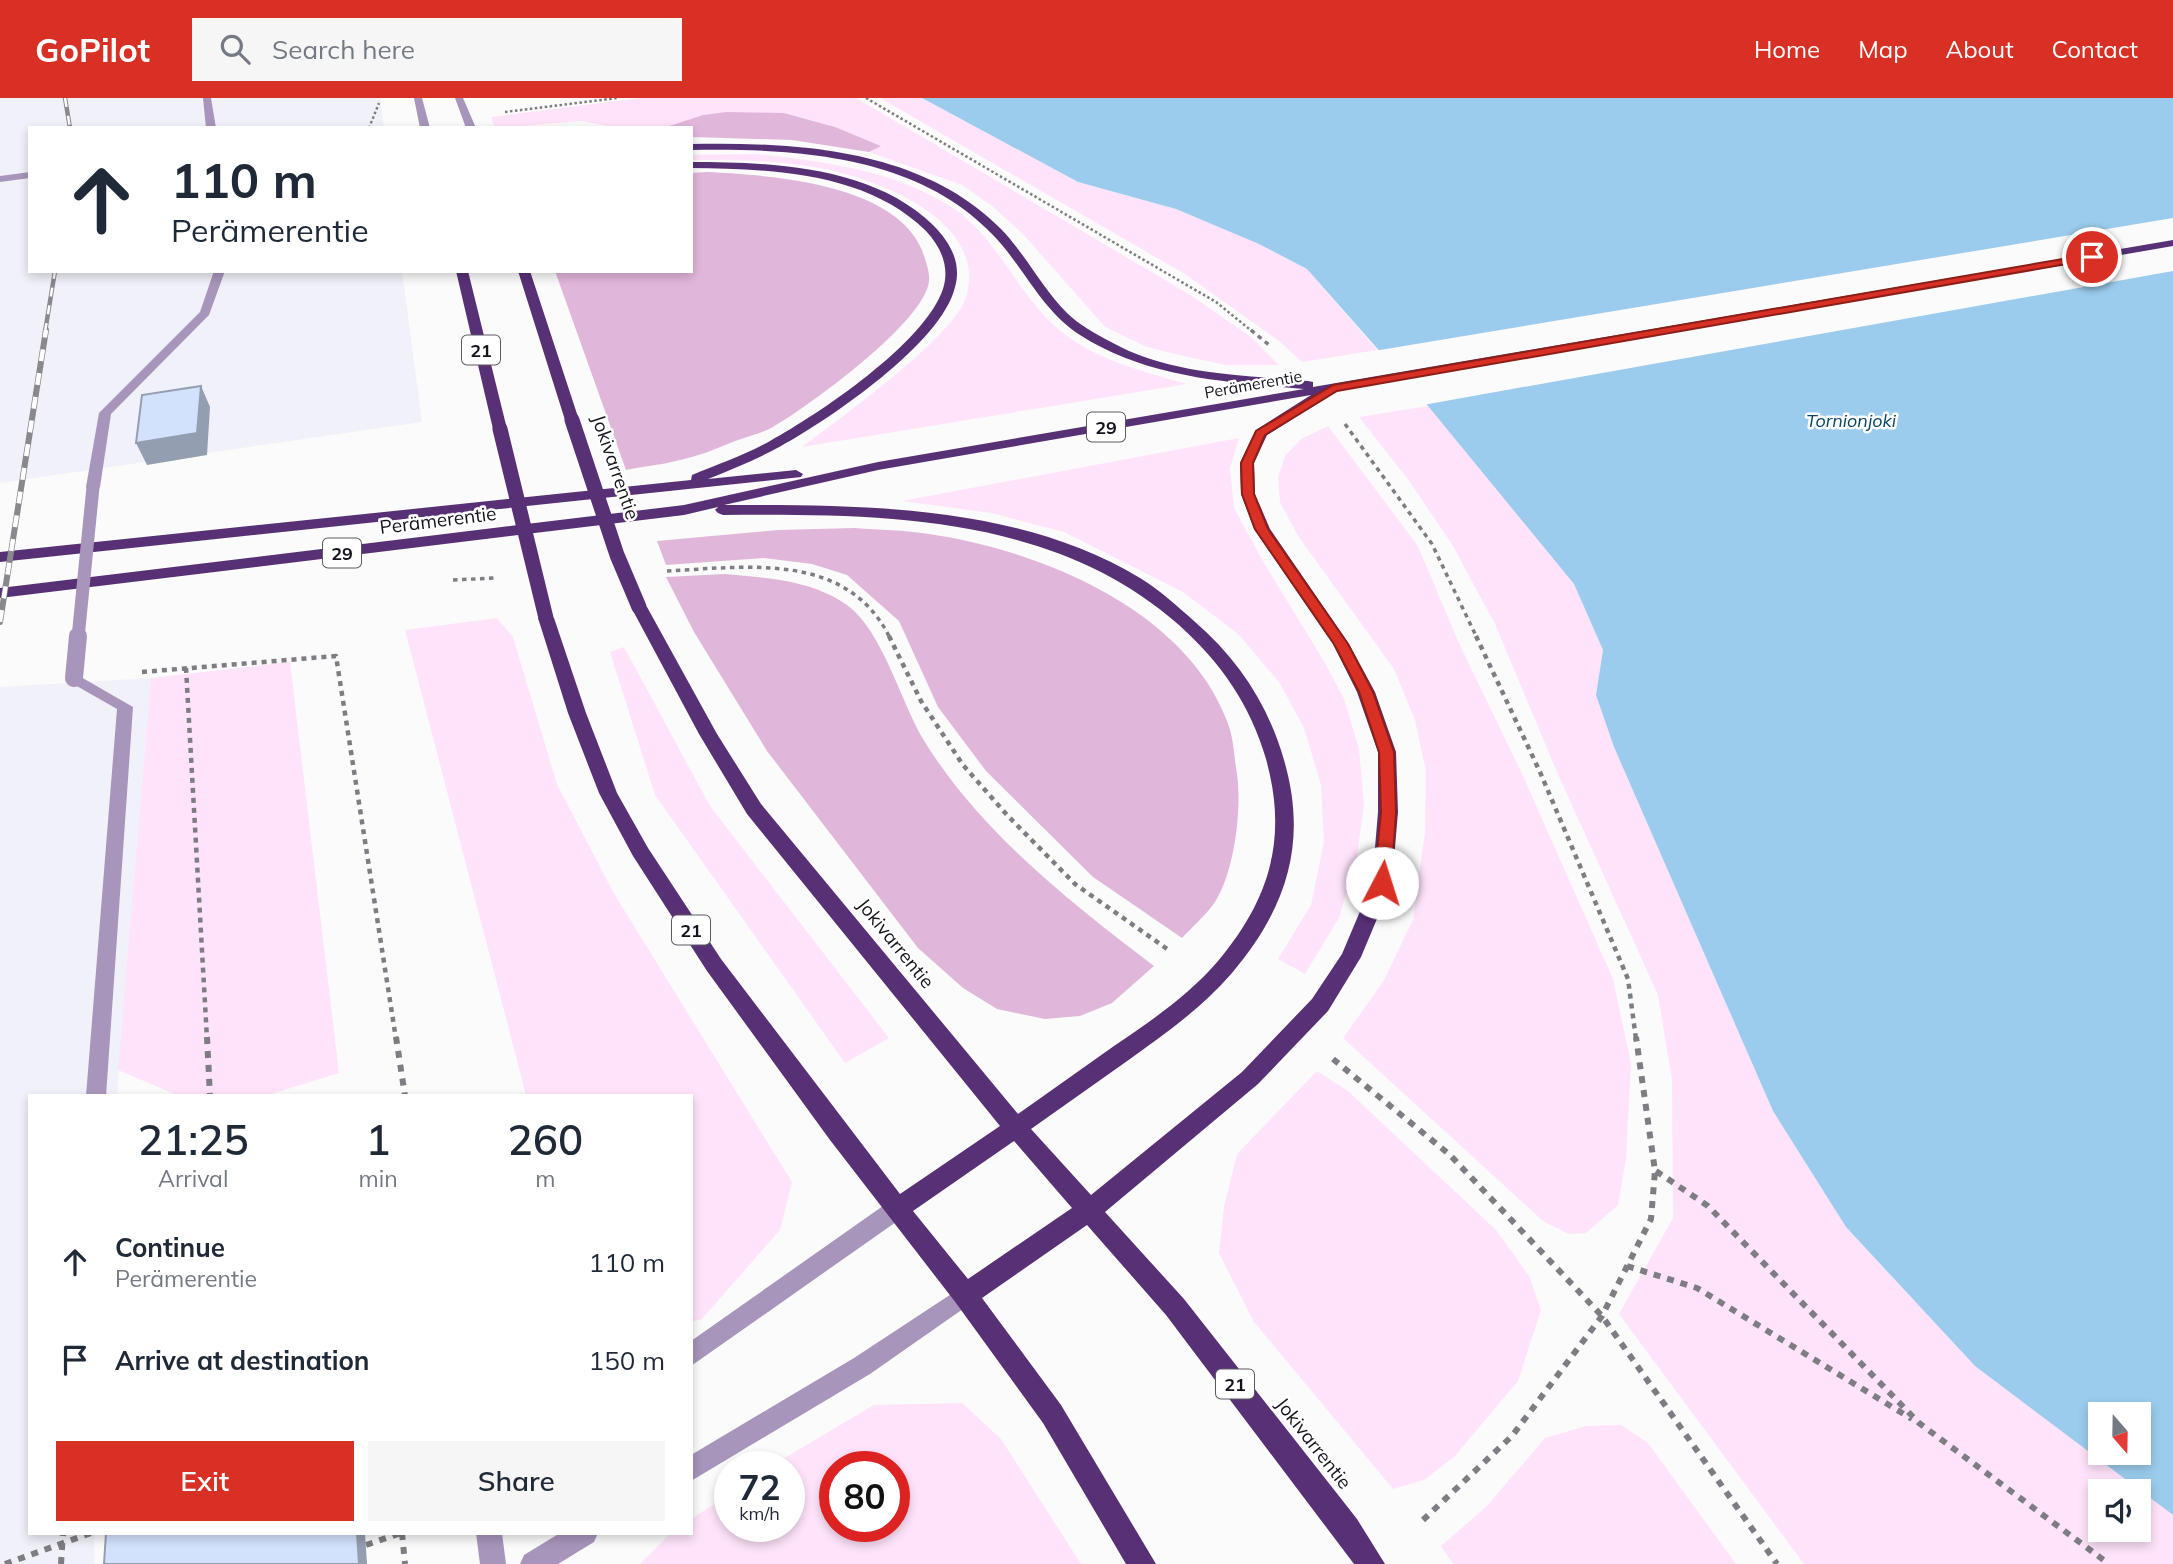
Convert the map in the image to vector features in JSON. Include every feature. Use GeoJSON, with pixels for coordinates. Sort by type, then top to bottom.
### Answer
{"type":"FeatureCollection","features":[{"type":"Feature","properties":{"kind":"highway"},"geometry":{"type":"LineString","coordinates":[[693,147],[813,152],[898,171],[940,189],[974,210],[997,232],[1063,317],[1114,349],[1152,363],[1212,376],[1333,388]]}},
{"type":"Feature","properties":{"kind":"highway"},"geometry":{"type":"LineString","coordinates":[[680,486],[781,440],[836,404],[887,364],[940,308],[949,289],[952,269],[946,248],[920,217],[871,191],[843,182],[762,167],[693,165]]}},
{"type":"Feature","properties":{"kind":"highway","name":"Perämerentie"},"geometry":{"type":"LineString","coordinates":[[0,593],[684,510],[878,466],[2173,243]]}},
{"type":"Feature","properties":{"kind":"highway","name":"21"},"geometry":{"type":"LineString","coordinates":[[462,273],[546,618],[577,713],[608,793],[640,851],[714,965],[1052,1414],[1142,1564]]}},
{"type":"Feature","properties":{"kind":"highway","name":"Jokivarrentie"},"geometry":{"type":"LineString","coordinates":[[525,273],[617,555],[639,607],[708,734],[754,809],[1016,1128],[1091,1209],[1175,1307],[1347,1529],[1371,1564]]}},
{"type":"Feature","properties":{"kind":"highway"},"geometry":{"type":"LineString","coordinates":[[965,1295],[1091,1209],[1250,1078],[1320,1005],[1351,957],[1382,883],[1388,812],[1387,752],[1375,716],[1366,692],[1341,644],[1262,529],[1248,494],[1247,463],[1261,433],[1333,388]]}},
{"type":"Feature","properties":{"kind":"highway","name":"Perämerentie"},"geometry":{"type":"LineString","coordinates":[[0,557],[878,466]]}},
{"type":"Feature","properties":{"kind":"highway"},"geometry":{"type":"LineString","coordinates":[[684,510],[817,509],[893,513],[958,521],[1028,538],[1079,555],[1129,579],[1214,646],[1243,682],[1268,733],[1283,787],[1286,845],[1263,911],[1225,968],[1167,1020],[898,1208]]}},
{"type":"Feature","properties":{"kind":"street"},"geometry":{"type":"LineString","coordinates":[[207,98],[211,126]]}},
{"type":"Feature","properties":{"kind":"street"},"geometry":{"type":"LineString","coordinates":[[418,98],[425,126]]}},
{"type":"Feature","properties":{"kind":"street"},"geometry":{"type":"LineString","coordinates":[[459,98],[470,126]]}},
{"type":"Feature","properties":{"kind":"street"},"geometry":{"type":"LineString","coordinates":[[0,179],[28,175]]}},
{"type":"Feature","properties":{"kind":"street"},"geometry":{"type":"LineString","coordinates":[[96,1094],[125,707],[74,678],[93,488],[104,413],[205,313],[219,273]]}},
{"type":"Feature","properties":{"kind":"street"},"geometry":{"type":"LineString","coordinates":[[693,1354],[898,1208]]}},
{"type":"Feature","properties":{"kind":"street"},"geometry":{"type":"LineString","coordinates":[[693,1468],[862,1366],[965,1295]]}},
{"type":"Feature","properties":{"kind":"street"},"geometry":{"type":"LineString","coordinates":[[489,1535],[494,1564]]}},
{"type":"Feature","properties":{"kind":"street"},"geometry":{"type":"LineString","coordinates":[[533,1564],[582,1535]]}},
{"type":"Feature","properties":{"kind":"path"},"geometry":{"type":"LineString","coordinates":[[369,126],[383,98]]}},
{"type":"Feature","properties":{"kind":"path"},"geometry":{"type":"LineString","coordinates":[[504,112],[617,98]]}},
{"type":"Feature","properties":{"kind":"path"},"geometry":{"type":"LineString","coordinates":[[866,98],[1216,302],[1269,345]]}},
{"type":"Feature","properties":{"kind":"path"},"geometry":{"type":"LineString","coordinates":[[1342,421],[1432,544],[1540,772],[1628,979],[1655,1171],[1651,1219],[1602,1316],[1512,1436],[1423,1520]]}},
{"type":"Feature","properties":{"kind":"path"},"geometry":{"type":"LineString","coordinates":[[74,678],[336,656],[405,1094]]}},
{"type":"Feature","properties":{"kind":"path"},"geometry":{"type":"LineString","coordinates":[[186,668],[210,1094]]}},
{"type":"Feature","properties":{"kind":"path"},"geometry":{"type":"LineString","coordinates":[[1333,1059],[1450,1155],[1602,1316],[1777,1564]]}},
{"type":"Feature","properties":{"kind":"path"},"geometry":{"type":"LineString","coordinates":[[1655,1171],[1708,1206],[1919,1423]]}},
{"type":"Feature","properties":{"kind":"path"},"geometry":{"type":"LineString","coordinates":[[1627,1266],[1697,1288],[1919,1423],[2109,1564]]}},
{"type":"Feature","properties":{"kind":"path"},"geometry":{"type":"LineString","coordinates":[[61,1564],[63,1535]]}},
{"type":"Feature","properties":{"kind":"path"},"geometry":{"type":"LineString","coordinates":[[5,1564],[86,1535]]}},
{"type":"Feature","properties":{"kind":"path"},"geometry":{"type":"LineString","coordinates":[[366,1545],[395,1535]]}},
{"type":"Feature","properties":{"kind":"path"},"geometry":{"type":"LineString","coordinates":[[401,1535],[405,1564]]}},
{"type":"Feature","properties":{"kind":"shaded area"},"geometry":{"type":"Polygon","coordinates":[[[0,98],[380,98],[384,126],[28,126],[28,273],[402,273],[422,422],[0,483],[0,98]]]}},
{"type":"Feature","properties":{"kind":"shaded area"},"geometry":{"type":"Polygon","coordinates":[[[641,98],[856,98],[1189,294],[1251,337],[1279,365],[1226,365],[1175,354],[1147,347],[1105,327],[1023,234],[992,206],[962,185],[869,152],[880,146],[835,127],[784,113],[703,115],[669,126],[607,126],[582,121],[494,126],[491,117],[641,98]]]}},
{"type":"Feature","properties":{"kind":"shaded area"},"geometry":{"type":"Polygon","coordinates":[[[880,98],[922,98],[1078,182],[1176,209],[1259,244],[1307,269],[1377,350],[1302,362],[1279,341],[1185,274],[880,98]]]}},
{"type":"Feature","properties":{"kind":"shaded area"},"geometry":{"type":"Polygon","coordinates":[[[727,112],[784,113],[835,127],[881,146],[869,152],[792,140],[693,137],[693,126],[669,126],[703,115],[727,112]]]}},
{"type":"Feature","properties":{"kind":"shaded area"},"geometry":{"type":"Polygon","coordinates":[[[757,154],[809,160],[885,177],[933,196],[969,220],[1041,312],[1072,340],[1108,359],[1187,384],[802,447],[919,355],[957,314],[966,297],[969,270],[961,246],[945,225],[922,207],[897,193],[843,173],[787,163],[693,160],[693,155],[757,154]]]}},
{"type":"Feature","properties":{"kind":"shaded area"},"geometry":{"type":"Polygon","coordinates":[[[693,173],[795,180],[858,197],[885,210],[907,228],[922,250],[929,281],[923,298],[887,340],[837,382],[773,427],[694,456],[626,470],[556,273],[693,273],[693,173]]]}},
{"type":"Feature","properties":{"kind":"shaded area"},"geometry":{"type":"Polygon","coordinates":[[[1428,406],[1574,584],[1603,650],[1596,695],[1614,746],[1773,1111],[1846,1227],[1975,1366],[2088,1451],[2088,1465],[2107,1465],[2125,1479],[2088,1479],[2088,1542],[2151,1542],[2151,1498],[2173,1515],[2173,1564],[1804,1564],[1619,1314],[1673,1218],[1672,1080],[1658,995],[1557,772],[1495,624],[1453,546],[1410,482],[1359,417],[1428,406]]]}},
{"type":"Feature","properties":{"kind":"shaded area"},"geometry":{"type":"Polygon","coordinates":[[[1328,426],[1418,546],[1458,641],[1523,776],[1613,979],[1631,1063],[1626,1159],[1618,1205],[1586,1233],[1569,1234],[1543,1221],[1343,1038],[1383,982],[1413,920],[1425,832],[1426,771],[1415,720],[1394,669],[1298,536],[1280,502],[1278,477],[1285,456],[1301,439],[1328,426]]]}},
{"type":"Feature","properties":{"kind":"shaded area"},"geometry":{"type":"Polygon","coordinates":[[[1239,438],[1230,468],[1234,508],[1344,699],[1359,749],[1364,804],[1357,856],[1339,918],[1305,974],[1278,959],[1311,905],[1324,842],[1321,785],[1304,728],[1279,682],[1238,634],[1183,592],[1064,532],[991,513],[902,501],[1239,438]]]}},
{"type":"Feature","properties":{"kind":"shaded area"},"geometry":{"type":"Polygon","coordinates":[[[855,528],[920,533],[972,542],[1016,554],[1061,571],[1104,592],[1143,617],[1178,647],[1207,681],[1231,732],[1238,783],[1238,818],[1228,873],[1222,889],[1211,907],[1182,938],[1093,877],[986,771],[938,707],[899,621],[847,575],[812,564],[764,558],[666,565],[657,541],[778,530],[855,528]]]}},
{"type":"Feature","properties":{"kind":"shaded area"},"geometry":{"type":"Polygon","coordinates":[[[725,574],[804,585],[847,605],[871,631],[923,739],[971,805],[1028,863],[1154,966],[1112,1003],[1080,1016],[1045,1019],[997,1009],[963,988],[918,948],[767,751],[694,632],[666,577],[725,574]]]}},
{"type":"Feature","properties":{"kind":"shaded area"},"geometry":{"type":"Polygon","coordinates":[[[497,618],[513,637],[557,784],[613,892],[792,1182],[780,1230],[702,1319],[693,1321],[693,1094],[526,1094],[405,630],[497,618]]]}},
{"type":"Feature","properties":{"kind":"shaded area"},"geometry":{"type":"Polygon","coordinates":[[[624,647],[710,806],[889,1038],[845,1063],[655,795],[610,652],[624,647]]]}},
{"type":"Feature","properties":{"kind":"shaded area"},"geometry":{"type":"Polygon","coordinates":[[[290,662],[339,1073],[271,1094],[174,1094],[118,1070],[151,678],[290,662]]]}},
{"type":"Feature","properties":{"kind":"shaded area"},"geometry":{"type":"Polygon","coordinates":[[[151,678],[117,1094],[28,1094],[28,1535],[95,1535],[94,1564],[0,1564],[0,687],[151,678]]]}},
{"type":"Feature","properties":{"kind":"shaded area"},"geometry":{"type":"Polygon","coordinates":[[[1317,1071],[1348,1091],[1496,1230],[1529,1276],[1541,1310],[1518,1381],[1454,1457],[1424,1480],[1393,1489],[1254,1322],[1219,1253],[1224,1207],[1237,1154],[1317,1071]]]}},
{"type":"Feature","properties":{"kind":"shaded area"},"geometry":{"type":"Polygon","coordinates":[[[962,1403],[1001,1439],[1081,1564],[640,1564],[669,1535],[693,1535],[693,1518],[714,1504],[714,1542],[805,1542],[805,1451],[796,1451],[874,1405],[962,1403]]]}},
{"type":"Feature","properties":{"kind":"shaded area"},"geometry":{"type":"Polygon","coordinates":[[[1621,1425],[1648,1443],[1736,1564],[1453,1564],[1441,1546],[1487,1506],[1545,1438],[1586,1426],[1621,1425]]]}},
{"type":"Feature","properties":{"kind":"water","name":"Tornionjoki"},"geometry":{"type":"Polygon","coordinates":[[[922,98],[2173,98],[2173,1515],[2151,1498],[2151,1479],[2125,1479],[2107,1465],[2151,1465],[2151,1402],[2088,1402],[2088,1451],[1975,1366],[1846,1227],[1773,1111],[1614,747],[1596,695],[1603,650],[1574,584],[1428,406],[1307,269],[1259,244],[1176,209],[1078,182],[922,98]]]}},
{"type":"Feature","properties":{"kind":"pier"},"geometry":{"type":"Polygon","coordinates":[[[2173,218],[2173,271],[1423,405],[1374,351],[2173,218]]]}},
{"type":"Feature","properties":{"kind":"building"},"geometry":{"type":"Polygon","coordinates":[[[201,386],[197,433],[136,443],[142,395],[201,386]]]}},
{"type":"Feature","properties":{"kind":"building"},"geometry":{"type":"Polygon","coordinates":[[[106,1535],[357,1535],[359,1564],[104,1564],[106,1535]]]}},
{"type":"Feature","properties":{"kind":"railway"},"geometry":{"type":"LineString","coordinates":[[65,98],[70,126]]}},
{"type":"Feature","properties":{"kind":"railway"},"geometry":{"type":"LineString","coordinates":[[45,332],[55,273]]}},
{"type":"Feature","properties":{"kind":"railway"},"geometry":{"type":"LineString","coordinates":[[0,622],[46,330]]}},
{"type":"Feature","properties":{"kind":"route"},"geometry":{"type":"LineString","coordinates":[[1382,883],[1388,812],[1387,752],[1366,692],[1341,644],[1262,529],[1248,494],[1247,463],[1261,433],[1333,388],[2092,257]]}}]}
